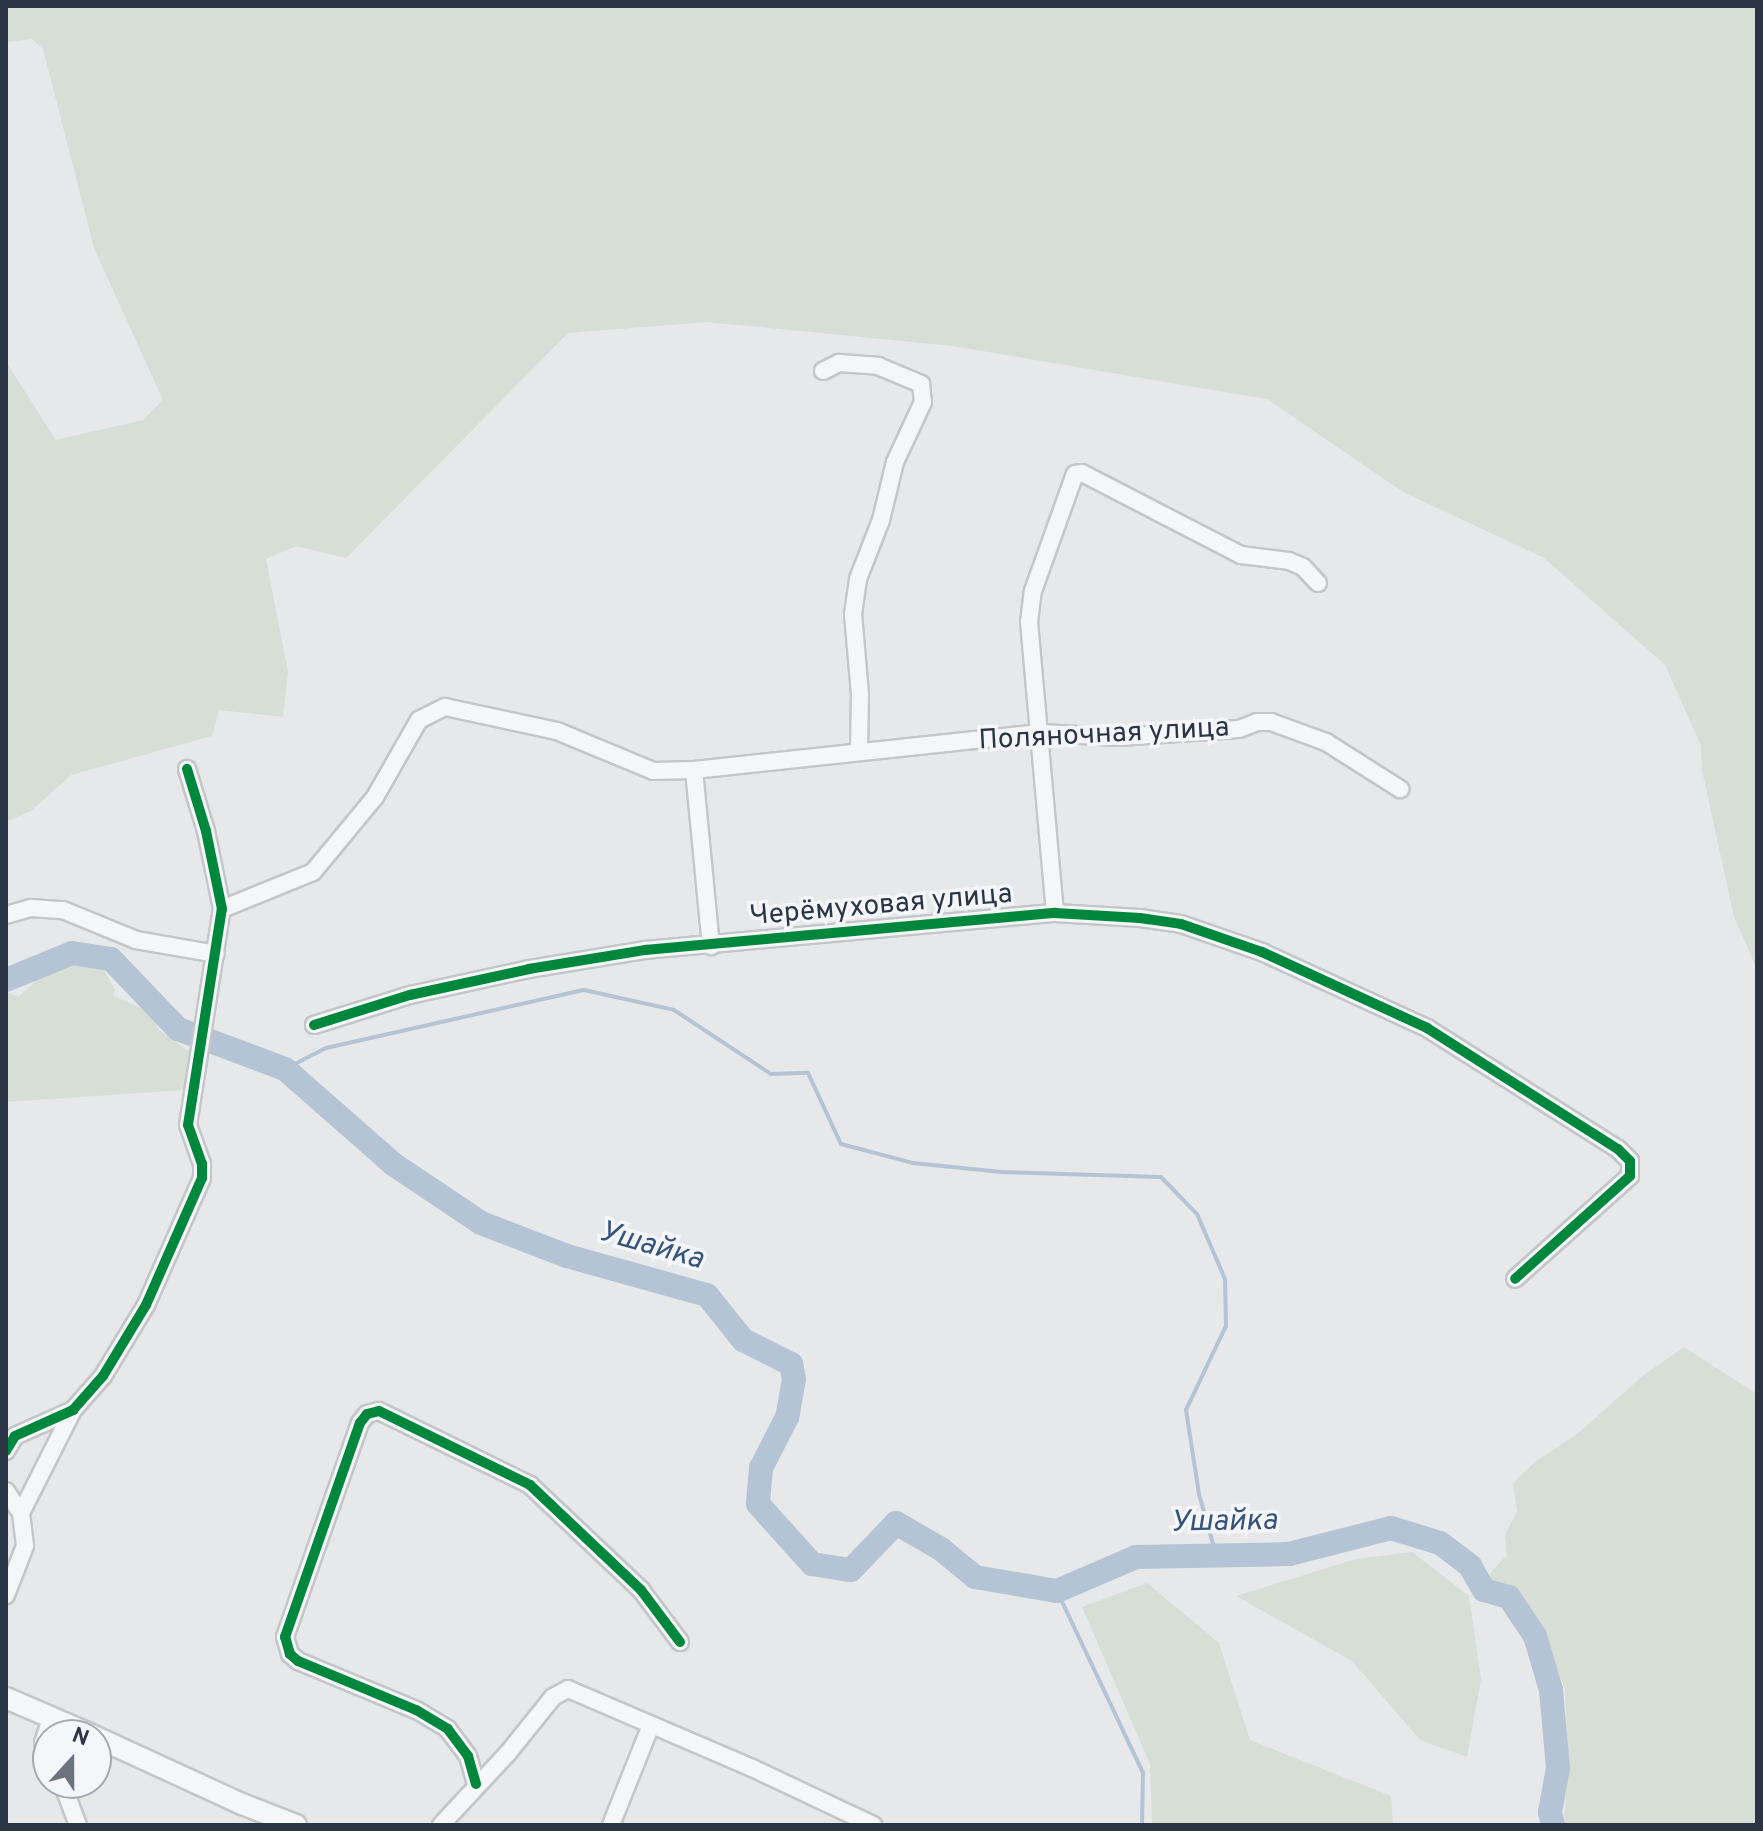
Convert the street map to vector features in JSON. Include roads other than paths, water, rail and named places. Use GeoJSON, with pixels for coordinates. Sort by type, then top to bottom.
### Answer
{"type":"FeatureCollection","features":[{"type":"Feature","properties":{"kind":"street"},"geometry":{"type":"LineString","coordinates":[[823,371],[839,363],[878,366],[921,384],[923,402],[895,462],[881,520],[856,590],[853,614],[860,694],[859,750]]}},
{"type":"Feature","properties":{"kind":"street"},"geometry":{"type":"LineString","coordinates":[[1055,913],[1029,622],[1033,591],[1075,474],[1082,473],[1241,555],[1289,561],[1303,567],[1318,583]]}},
{"type":"Feature","properties":{"kind":"street","name":"Поляночная улица"},"geometry":{"type":"LineString","coordinates":[[222,909],[313,872],[375,797],[419,720],[445,707],[557,731],[653,771],[694,770],[1040,733],[1119,737],[1239,729],[1271,722],[1326,742],[1400,789]]}},
{"type":"Feature","properties":{"kind":"street"},"geometry":{"type":"LineString","coordinates":[[6,1451],[15,1436],[73,1410],[90,1394],[123,1348],[190,1207],[202,1169],[188,1125],[222,909],[206,831],[187,769]]}},
{"type":"Feature","properties":{"kind":"street"},"geometry":{"type":"LineString","coordinates":[[694,770],[711,946]]}},
{"type":"Feature","properties":{"kind":"street"},"geometry":{"type":"LineString","coordinates":[[6,915],[31,908],[63,910],[136,940],[216,954]]}},
{"type":"Feature","properties":{"kind":"street","name":"Черёмуховая улица"},"geometry":{"type":"LineString","coordinates":[[314,1025],[410,995],[529,969],[645,950],[1055,913],[1140,918],[1181,924],[1262,952],[1427,1028],[1618,1149],[1630,1161],[1630,1176],[1515,1279]]}},
{"type":"Feature","properties":{"kind":"street"},"geometry":{"type":"LineString","coordinates":[[21,1513],[73,1410]]}},
{"type":"Feature","properties":{"kind":"street"},"geometry":{"type":"LineString","coordinates":[[476,1784],[468,1756],[448,1729],[416,1710],[298,1661],[290,1654],[285,1637],[292,1611],[360,1423],[367,1414],[379,1411],[530,1485],[641,1590],[680,1642]]}},
{"type":"Feature","properties":{"kind":"street"},"geometry":{"type":"LineString","coordinates":[[6,1491],[21,1513],[25,1546],[6,1595]]}},
{"type":"Feature","properties":{"kind":"street"},"geometry":{"type":"LineString","coordinates":[[441,1825],[563,1690],[574,1691],[873,1825]]}},
{"type":"Feature","properties":{"kind":"street"},"geometry":{"type":"LineString","coordinates":[[6,1698],[58,1719]]}},
{"type":"Feature","properties":{"kind":"street"},"geometry":{"type":"LineString","coordinates":[[611,1825],[651,1725]]}},
{"type":"Feature","properties":{"kind":"street"},"geometry":{"type":"LineString","coordinates":[[112,1744],[242,1804],[296,1825]]}},
{"type":"Feature","properties":{"kind":"street"},"geometry":{"type":"LineString","coordinates":[[68,1799],[78,1825]]}},
{"type":"Feature","properties":{"kind":"waterway","name":"Ушайка"},"geometry":{"type":"LineString","coordinates":[[6,980],[72,953],[111,959],[178,1029],[285,1069],[393,1164],[481,1223],[567,1256],[707,1295],[743,1340],[791,1364],[794,1379],[787,1417],[761,1468],[758,1504],[812,1564],[851,1570],[896,1523],[941,1549],[975,1577],[1057,1591],[1136,1557],[1289,1554],[1391,1528],[1440,1543],[1470,1566],[1484,1590],[1509,1597],[1535,1636],[1551,1690],[1558,1768],[1550,1812],[1553,1825]]}},
{"type":"Feature","properties":{"kind":"waterway"},"geometry":{"type":"LineString","coordinates":[[285,1069],[326,1048],[584,990],[674,1010],[771,1074],[808,1073],[841,1144],[913,1163],[1002,1172],[1161,1177],[1197,1214],[1225,1279],[1226,1326],[1186,1410],[1199,1494],[1217,1558]]}},
{"type":"Feature","properties":{"kind":"waterway"},"geometry":{"type":"LineString","coordinates":[[1057,1591],[1143,1773],[1142,1825]]}}]}
